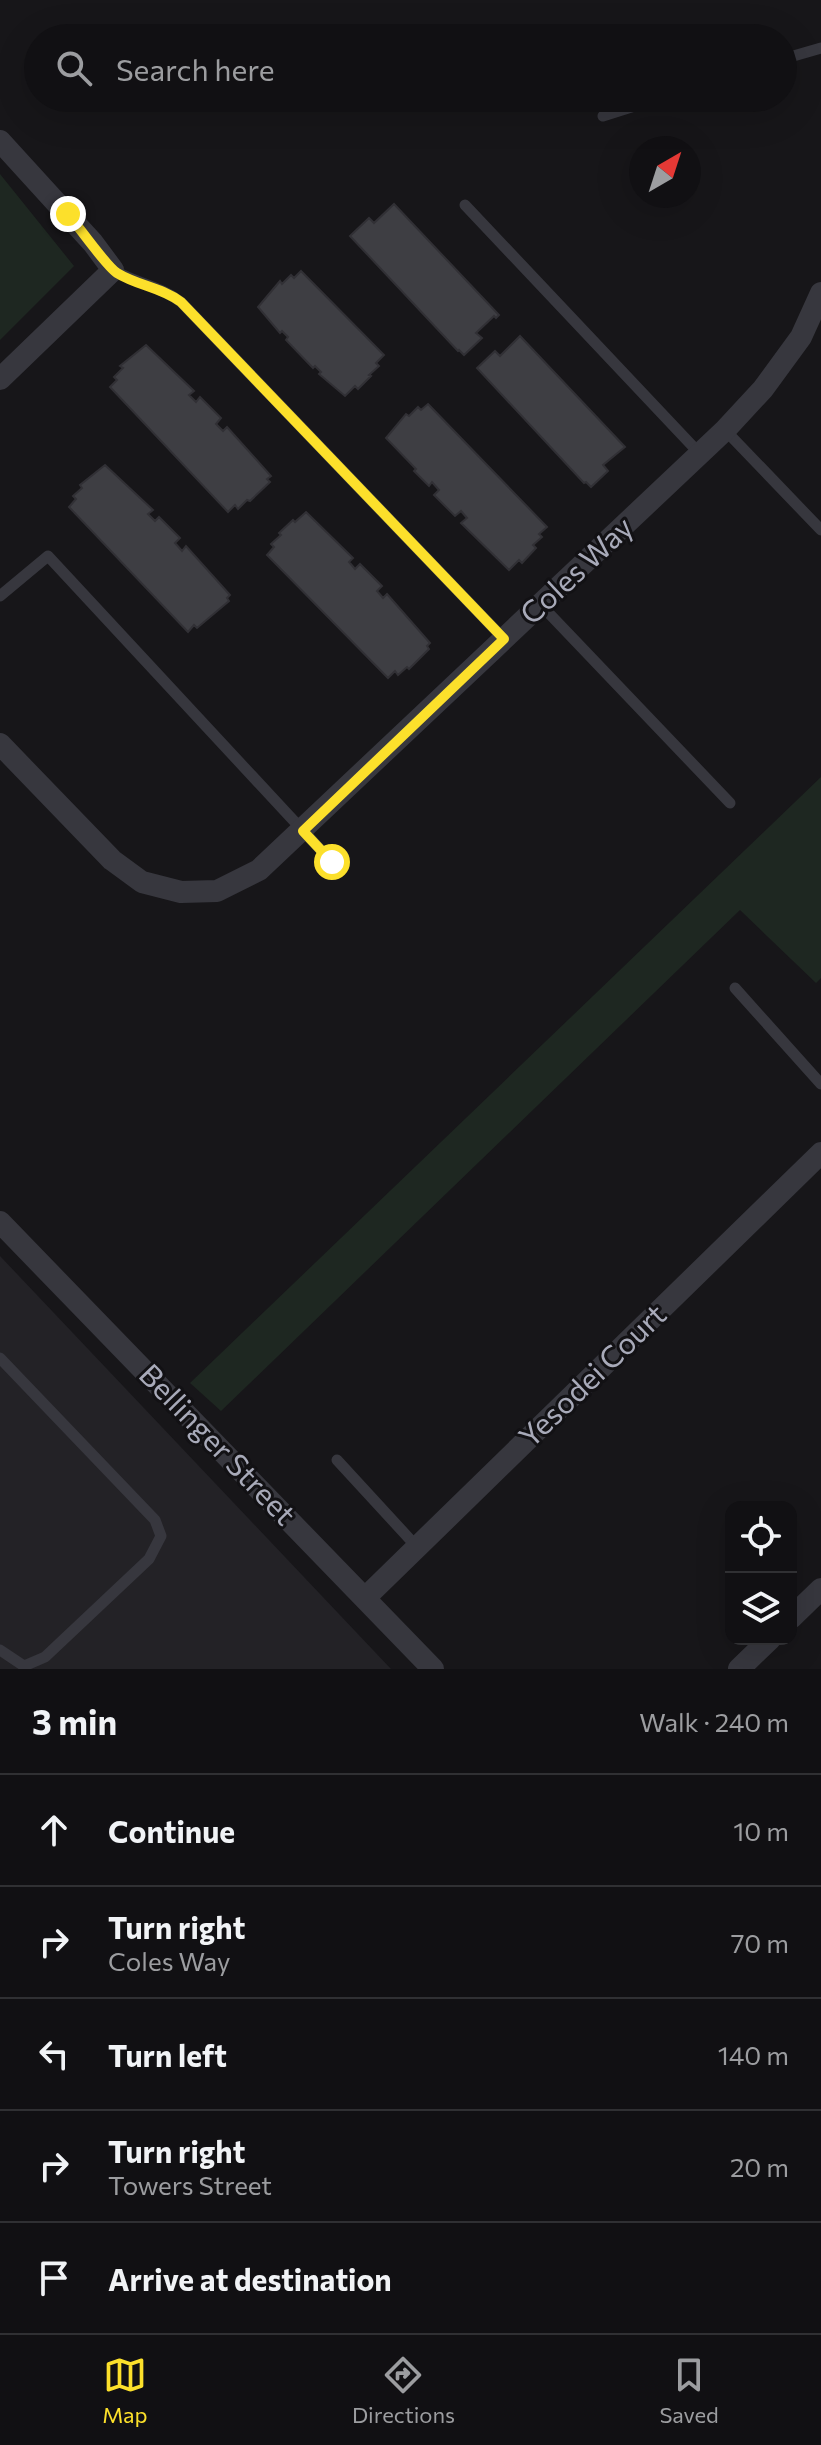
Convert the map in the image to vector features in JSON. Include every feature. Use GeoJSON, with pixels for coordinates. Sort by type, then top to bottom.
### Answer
{"type":"FeatureCollection","features":[{"type":"Feature","properties":{"kind":"street"},"geometry":{"type":"LineString","coordinates":[[0,141],[68,214],[113,270],[0,379]]}},
{"type":"Feature","properties":{"kind":"street","name":"Coles Way"},"geometry":{"type":"LineString","coordinates":[[0,744],[112,860],[142,882],[181,892],[217,891],[259,870],[725,430],[763,389],[801,337],[821,293]]}},
{"type":"Feature","properties":{"kind":"street","name":"Yesodei Court"},"geometry":{"type":"LineString","coordinates":[[365,1598],[821,1153]]}},
{"type":"Feature","properties":{"kind":"street","name":"Bellinger Street"},"geometry":{"type":"LineString","coordinates":[[0,1222],[433,1669]]}},
{"type":"Feature","properties":{"kind":"street"},"geometry":{"type":"LineString","coordinates":[[797,1612],[821,1589]]}},
{"type":"Feature","properties":{"kind":"street"},"geometry":{"type":"LineString","coordinates":[[739,1669],[764,1645]]}},
{"type":"Feature","properties":{"kind":"lane"},"geometry":{"type":"LineString","coordinates":[[797,55],[821,48]]}},
{"type":"Feature","properties":{"kind":"lane"},"geometry":{"type":"LineString","coordinates":[[603,116],[616,112]]}},
{"type":"Feature","properties":{"kind":"lane"},"geometry":{"type":"LineString","coordinates":[[465,205],[700,454]]}},
{"type":"Feature","properties":{"kind":"lane"},"geometry":{"type":"LineString","coordinates":[[113,270],[134,282],[159,288],[181,302],[504,639]]}},
{"type":"Feature","properties":{"kind":"lane"},"geometry":{"type":"LineString","coordinates":[[725,430],[821,530]]}},
{"type":"Feature","properties":{"kind":"lane"},"geometry":{"type":"LineString","coordinates":[[0,596],[48,556],[332,862]]}},
{"type":"Feature","properties":{"kind":"lane"},"geometry":{"type":"LineString","coordinates":[[541,605],[730,803]]}},
{"type":"Feature","properties":{"kind":"lane"},"geometry":{"type":"LineString","coordinates":[[735,988],[821,1084]]}},
{"type":"Feature","properties":{"kind":"lane"},"geometry":{"type":"LineString","coordinates":[[0,1358],[155,1520],[161,1536],[149,1559],[45,1657],[24,1666],[0,1650]]}},
{"type":"Feature","properties":{"kind":"lane"},"geometry":{"type":"LineString","coordinates":[[337,1460],[417,1547]]}},
{"type":"Feature","properties":{"kind":"shaded area"},"geometry":{"type":"Polygon","coordinates":[[[0,174],[74,266],[0,340],[0,174]]]}},
{"type":"Feature","properties":{"kind":"shaded area"},"geometry":{"type":"Polygon","coordinates":[[[821,777],[821,978],[816,983],[740,910],[221,1411],[190,1383],[821,777]]]}},
{"type":"Feature","properties":{"kind":"shaded area"},"geometry":{"type":"Polygon","coordinates":[[[0,1256],[391,1669],[0,1669],[0,1256]]]}},
{"type":"Feature","properties":{"kind":"building"},"geometry":{"type":"Polygon","coordinates":[[[394,204],[499,315],[476,333],[482,338],[464,355],[350,236],[369,218],[374,223],[394,204]]]}},
{"type":"Feature","properties":{"kind":"building"},"geometry":{"type":"Polygon","coordinates":[[[301,271],[384,355],[376,363],[379,366],[371,376],[345,396],[319,374],[321,372],[315,366],[313,368],[258,307],[280,281],[282,284],[301,271]]]}},
{"type":"Feature","properties":{"kind":"building"},"geometry":{"type":"Polygon","coordinates":[[[520,336],[625,447],[603,465],[608,471],[591,487],[477,368],[495,351],[500,356],[520,336]]]}},
{"type":"Feature","properties":{"kind":"building"},"geometry":{"type":"Polygon","coordinates":[[[146,345],[194,391],[189,395],[196,402],[200,397],[221,418],[216,424],[223,431],[227,427],[271,476],[267,479],[270,482],[238,509],[235,505],[228,512],[110,387],[123,368],[120,366],[146,345]]]}},
{"type":"Feature","properties":{"kind":"building"},"geometry":{"type":"Polygon","coordinates":[[[428,404],[547,527],[533,545],[536,548],[522,563],[519,560],[509,570],[461,523],[467,518],[461,511],[455,516],[434,495],[439,490],[432,482],[429,486],[386,438],[406,414],[409,416],[418,407],[421,410],[428,404]]]}},
{"type":"Feature","properties":{"kind":"building"},"geometry":{"type":"Polygon","coordinates":[[[105,465],[153,510],[148,514],[155,521],[159,517],[180,538],[175,543],[182,551],[186,546],[230,595],[227,598],[229,601],[197,628],[194,625],[188,632],[69,507],[76,499],[73,496],[82,488],[80,485],[105,465]]]}},
{"type":"Feature","properties":{"kind":"building"},"geometry":{"type":"Polygon","coordinates":[[[306,512],[353,558],[349,562],[355,569],[360,564],[382,586],[377,591],[383,598],[387,594],[430,643],[427,646],[429,649],[409,669],[407,667],[398,675],[395,671],[388,678],[267,555],[274,547],[271,544],[281,535],[279,533],[306,512]]]}},
{"type":"Feature","properties":{"kind":"route"},"geometry":{"type":"LineString","coordinates":[[68,214],[113,270],[134,282],[159,288],[181,302],[504,639],[303,831],[332,862]]}}]}
